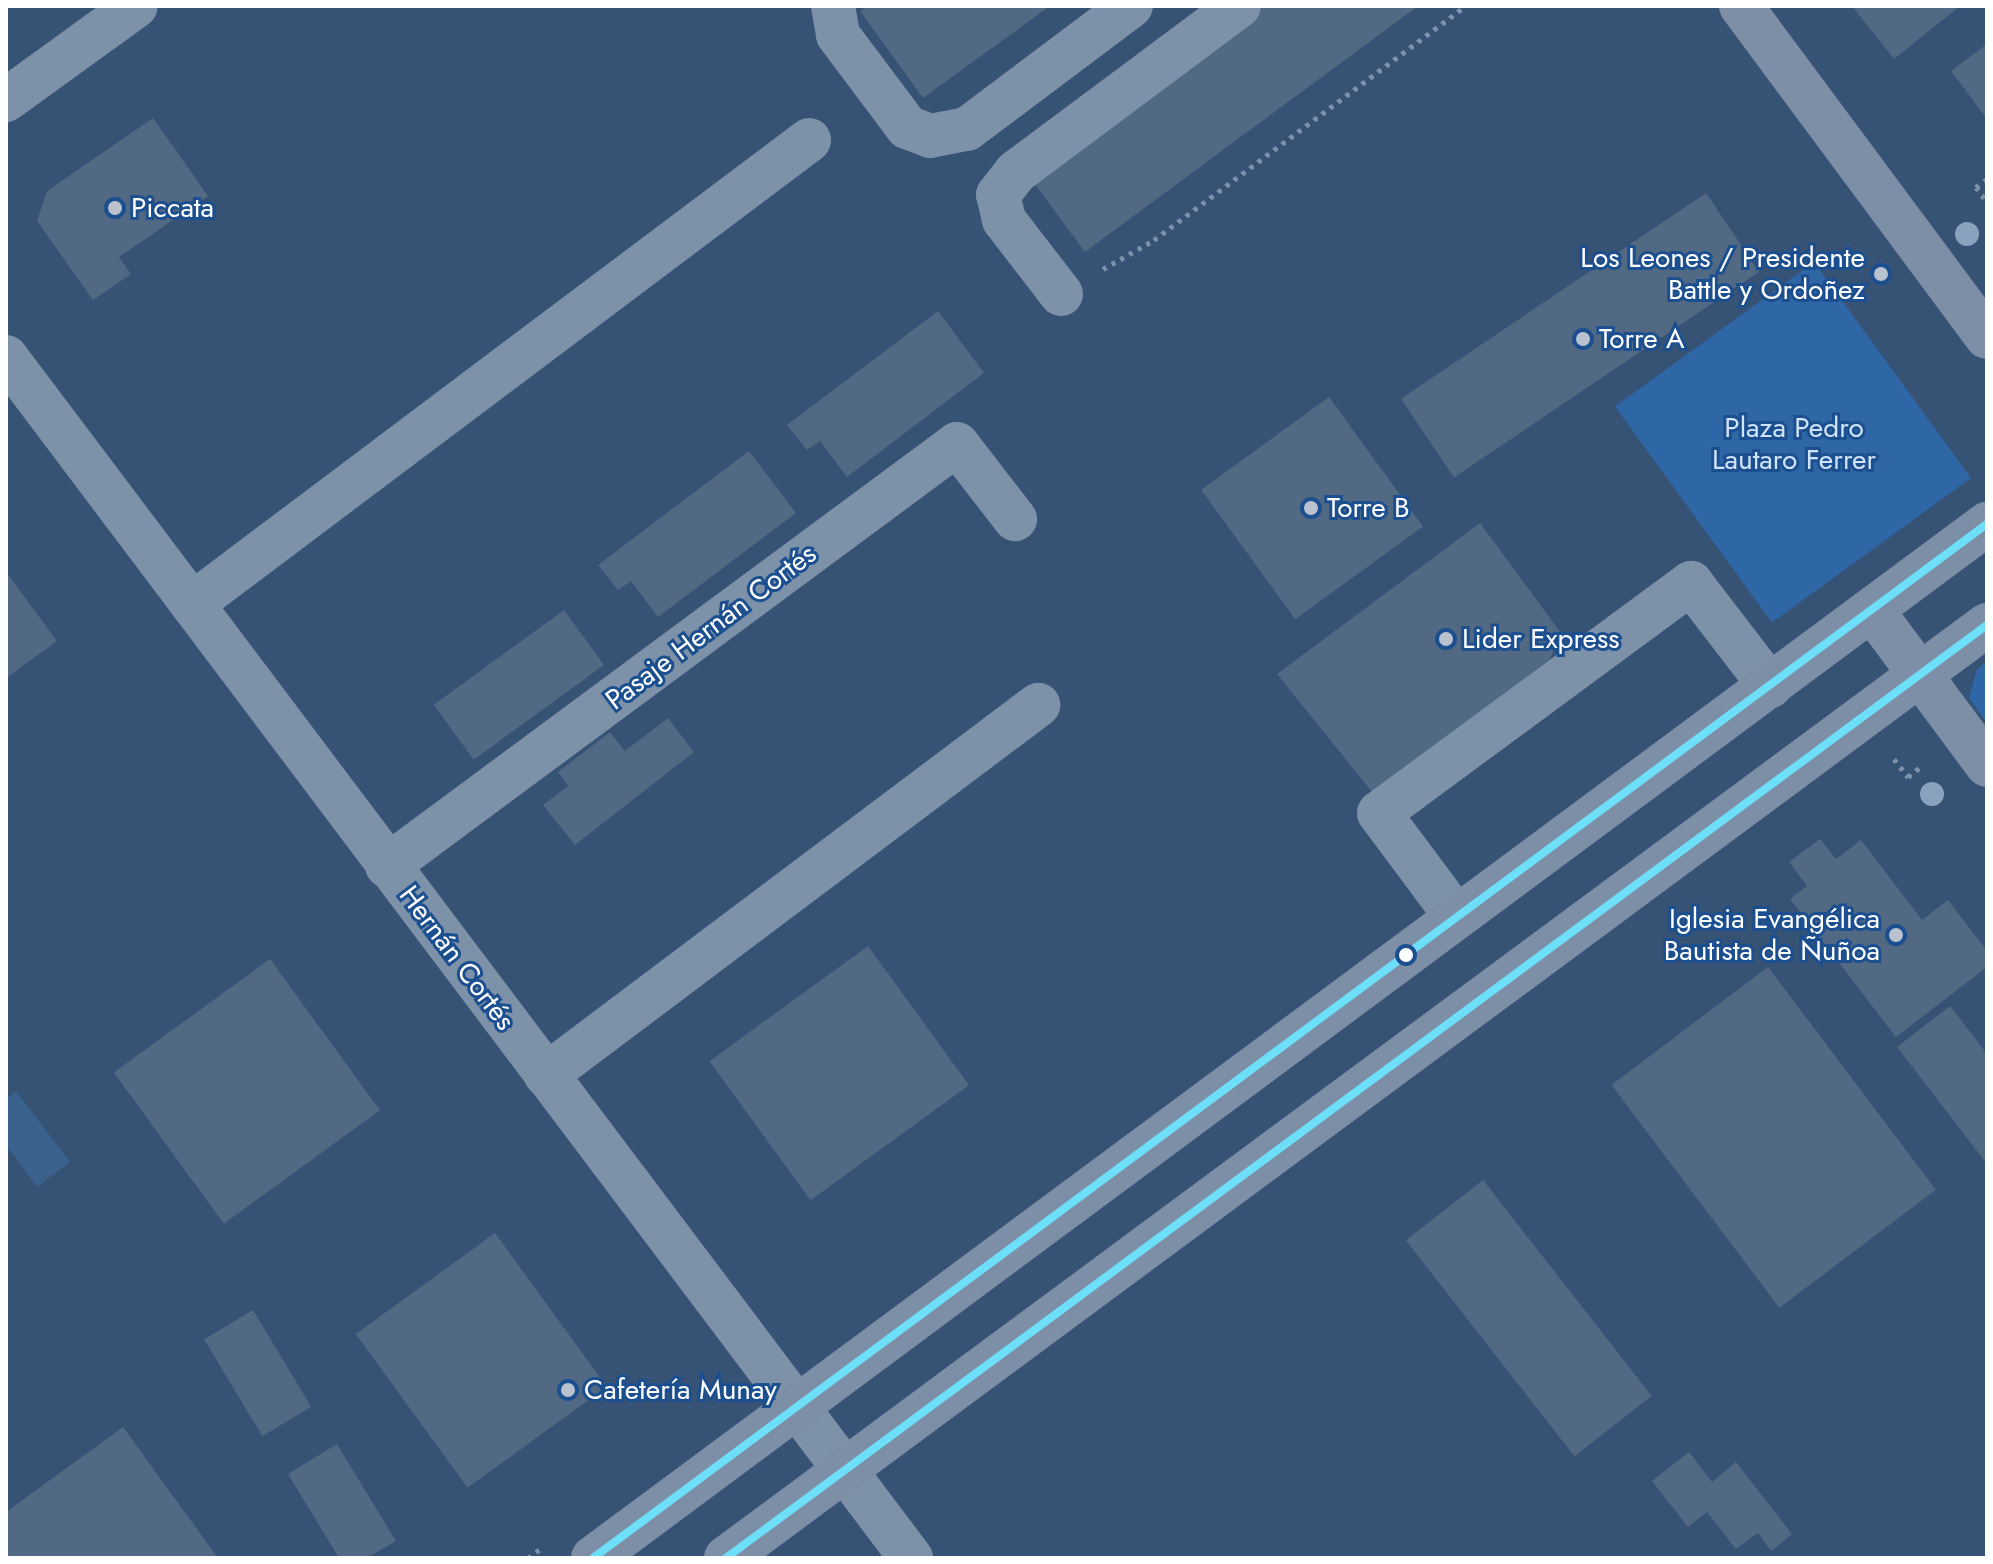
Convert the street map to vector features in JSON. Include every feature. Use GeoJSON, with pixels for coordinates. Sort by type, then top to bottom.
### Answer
{"type":"FeatureCollection","features":[{"type":"Feature","properties":{"kind":"main road"},"geometry":{"type":"LineString","coordinates":[[1741,6],[1987,337]]}},
{"type":"Feature","properties":{"kind":"main road"},"geometry":{"type":"LineString","coordinates":[[593,1558],[1455,915],[1987,524]]}},
{"type":"Feature","properties":{"kind":"main road"},"geometry":{"type":"LineString","coordinates":[[1872,610],[1987,765]]}},
{"type":"Feature","properties":{"kind":"main road"},"geometry":{"type":"LineString","coordinates":[[726,1558],[1987,625]]}},
{"type":"Feature","properties":{"kind":"street"},"geometry":{"type":"LineString","coordinates":[[6,100],[136,6]]}},
{"type":"Feature","properties":{"kind":"street"},"geometry":{"type":"LineString","coordinates":[[833,6],[838,35],[907,127],[930,136],[967,129],[1131,6]]}},
{"type":"Feature","properties":{"kind":"street"},"geometry":{"type":"LineString","coordinates":[[1061,294],[1004,220],[998,195],[1016,172],[1239,6]]}},
{"type":"Feature","properties":{"kind":"street"},"geometry":{"type":"LineString","coordinates":[[192,604],[809,140]]}},
{"type":"Feature","properties":{"kind":"street","name":"Hernán Cortés"},"geometry":{"type":"LineString","coordinates":[[6,357],[911,1558]]}},
{"type":"Feature","properties":{"kind":"street","name":"Pasaje Hernán Cortés"},"geometry":{"type":"LineString","coordinates":[[387,866],[957,444],[1015,519]]}},
{"type":"Feature","properties":{"kind":"street"},"geometry":{"type":"LineString","coordinates":[[1455,915],[1379,813],[1691,583],[1770,686]]}},
{"type":"Feature","properties":{"kind":"street"},"geometry":{"type":"LineString","coordinates":[[546,1075],[1038,705]]}},
{"type":"Feature","properties":{"kind":"path"},"geometry":{"type":"LineString","coordinates":[[1061,294],[1154,240],[1466,6]]}},
{"type":"Feature","properties":{"kind":"path"},"geometry":{"type":"LineString","coordinates":[[1987,179],[1976,187],[1987,202]]}},
{"type":"Feature","properties":{"kind":"green space","name":"Plaza Pedro Lautaro Ferrer"},"geometry":{"type":"Polygon","coordinates":[[[1814,262],[1971,478],[1772,623],[1615,407],[1814,262]]]}},
{"type":"Feature","properties":{"kind":"green space"},"geometry":{"type":"Polygon","coordinates":[[[1987,661],[1987,723],[1969,698],[1977,669],[1987,661]]]}},
{"type":"Feature","properties":{"kind":"shaded area"},"geometry":{"type":"Polygon","coordinates":[[[16,1091],[70,1162],[37,1187],[6,1145],[6,1099],[16,1091]]]}},
{"type":"Feature","properties":{"kind":"building"},"geometry":{"type":"Polygon","coordinates":[[[867,6],[1050,6],[923,98],[860,11],[867,6]]]}},
{"type":"Feature","properties":{"kind":"building"},"geometry":{"type":"Polygon","coordinates":[[[1265,6],[1418,6],[1085,252],[1031,179],[1265,6]]]}},
{"type":"Feature","properties":{"kind":"building"},"geometry":{"type":"Polygon","coordinates":[[[1852,6],[1960,6],[1894,59],[1852,6]]]}},
{"type":"Feature","properties":{"kind":"building"},"geometry":{"type":"Polygon","coordinates":[[[1987,44],[1987,119],[1951,71],[1987,44]]]}},
{"type":"Feature","properties":{"kind":"building","name":"Piccata"},"geometry":{"type":"Polygon","coordinates":[[[153,118],[208,196],[119,257],[131,274],[93,300],[37,221],[47,191],[153,118]]]}},
{"type":"Feature","properties":{"kind":"building","name":"Torre A"},"geometry":{"type":"Polygon","coordinates":[[[1706,193],[1759,272],[1454,478],[1401,399],[1706,193]]]}},
{"type":"Feature","properties":{"kind":"building"},"geometry":{"type":"Polygon","coordinates":[[[938,311],[984,373],[847,477],[820,441],[807,450],[787,425],[938,311]]]}},
{"type":"Feature","properties":{"kind":"building","name":"Torre B"},"geometry":{"type":"Polygon","coordinates":[[[1329,397],[1423,526],[1295,619],[1201,490],[1329,397]]]}},
{"type":"Feature","properties":{"kind":"building"},"geometry":{"type":"Polygon","coordinates":[[[749,451],[796,513],[658,617],[631,581],[618,590],[598,565],[749,451]]]}},
{"type":"Feature","properties":{"kind":"building"},"geometry":{"type":"Polygon","coordinates":[[[1480,523],[1561,633],[1550,659],[1372,792],[1277,674],[1480,523]]]}},
{"type":"Feature","properties":{"kind":"building"},"geometry":{"type":"Polygon","coordinates":[[[6,572],[57,641],[6,678],[6,572]]]}},
{"type":"Feature","properties":{"kind":"building"},"geometry":{"type":"Polygon","coordinates":[[[564,610],[604,665],[474,760],[434,705],[564,610]]]}},
{"type":"Feature","properties":{"kind":"building"},"geometry":{"type":"Polygon","coordinates":[[[668,718],[694,752],[575,845],[543,805],[568,786],[558,772],[610,732],[625,751],[668,718]]]}},
{"type":"Feature","properties":{"kind":"building","name":"Iglesia Evangélica Bautista de Ñuñoa"},"geometry":{"type":"Polygon","coordinates":[[[1820,839],[1836,859],[1861,840],[1922,920],[1948,900],[1987,951],[1987,967],[1896,1037],[1790,899],[1807,886],[1789,862],[1820,839]]]}},
{"type":"Feature","properties":{"kind":"building"},"geometry":{"type":"Polygon","coordinates":[[[868,946],[969,1085],[811,1200],[709,1061],[868,946]]]}},
{"type":"Feature","properties":{"kind":"building"},"geometry":{"type":"Polygon","coordinates":[[[270,959],[380,1110],[224,1224],[114,1072],[270,959]]]}},
{"type":"Feature","properties":{"kind":"building"},"geometry":{"type":"Polygon","coordinates":[[[1768,967],[1936,1190],[1779,1308],[1611,1085],[1768,967]]]}},
{"type":"Feature","properties":{"kind":"building"},"geometry":{"type":"Polygon","coordinates":[[[1950,1006],[1987,1054],[1987,1164],[1897,1047],[1950,1006]]]}},
{"type":"Feature","properties":{"kind":"building"},"geometry":{"type":"Polygon","coordinates":[[[1483,1180],[1652,1396],[1574,1456],[1406,1240],[1483,1180]]]}},
{"type":"Feature","properties":{"kind":"building"},"geometry":{"type":"Polygon","coordinates":[[[495,1233],[607,1387],[468,1488],[356,1334],[495,1233]]]}},
{"type":"Feature","properties":{"kind":"building"},"geometry":{"type":"Polygon","coordinates":[[[253,1310],[311,1407],[262,1436],[204,1339],[253,1310]]]}},
{"type":"Feature","properties":{"kind":"building"},"geometry":{"type":"Polygon","coordinates":[[[123,1427],[218,1558],[6,1558],[6,1512],[123,1427]]]}},
{"type":"Feature","properties":{"kind":"building"},"geometry":{"type":"Polygon","coordinates":[[[337,1444],[396,1541],[367,1558],[339,1558],[288,1474],[337,1444]]]}},
{"type":"Feature","properties":{"kind":"building"},"geometry":{"type":"Polygon","coordinates":[[[1689,1452],[1712,1482],[1736,1462],[1792,1534],[1771,1551],[1758,1533],[1736,1549],[1707,1512],[1688,1527],[1652,1481],[1689,1452]]]}},
{"type":"Feature","properties":{"kind":"transit line"},"geometry":{"type":"LineString","coordinates":[[593,1558],[1987,524]]}},
{"type":"Feature","properties":{"kind":"transit line"},"geometry":{"type":"LineString","coordinates":[[726,1558],[1987,625]]}},
{"type":"Feature","properties":{"kind":"place","name":"Piccata"},"geometry":{"type":"Point","coordinates":[115,208]}},
{"type":"Feature","properties":{"kind":"place","name":"Los Leones / Presidente Battle y Ordoñez"},"geometry":{"type":"Point","coordinates":[1881,274]}},
{"type":"Feature","properties":{"kind":"place","name":"Torre A"},"geometry":{"type":"Point","coordinates":[1583,339]}},
{"type":"Feature","properties":{"kind":"place","name":"Torre B"},"geometry":{"type":"Point","coordinates":[1311,508]}},
{"type":"Feature","properties":{"kind":"place","name":"Lider Express"},"geometry":{"type":"Point","coordinates":[1446,639]}},
{"type":"Feature","properties":{"kind":"place","name":"Iglesia Evangélica Bautista de Ñuñoa"},"geometry":{"type":"Point","coordinates":[1896,935]}},
{"type":"Feature","properties":{"kind":"place","name":"Cafetería Munay"},"geometry":{"type":"Point","coordinates":[568,1390]}}]}
